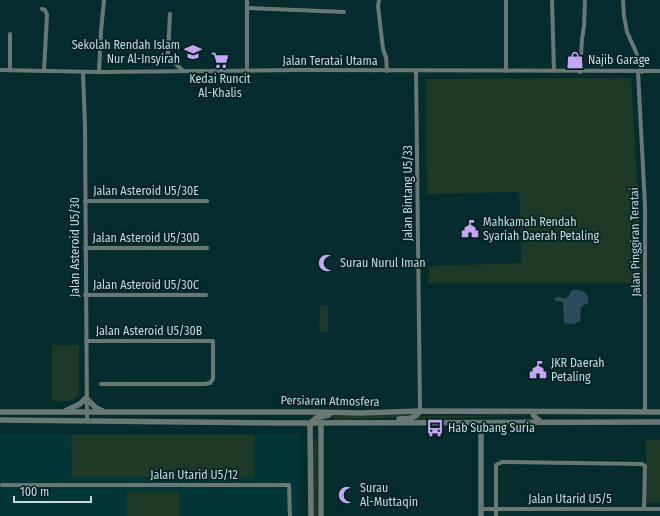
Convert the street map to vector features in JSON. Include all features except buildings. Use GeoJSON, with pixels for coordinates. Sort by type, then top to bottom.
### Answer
{"type":"FeatureCollection","features":[{"type":"Feature","properties":{"kind":"street"},"geometry":{"type":"LineString","coordinates":[[99,72],[104,0]]}},
{"type":"Feature","properties":{"kind":"street"},"geometry":{"type":"LineString","coordinates":[[247,0],[247,71]]}},
{"type":"Feature","properties":{"kind":"street"},"geometry":{"type":"LineString","coordinates":[[379,0],[378,6],[383,49],[386,57],[386,71]]}},
{"type":"Feature","properties":{"kind":"street"},"geometry":{"type":"LineString","coordinates":[[506,0],[506,71]]}},
{"type":"Feature","properties":{"kind":"street"},"geometry":{"type":"LineString","coordinates":[[552,0],[554,71]]}},
{"type":"Feature","properties":{"kind":"street"},"geometry":{"type":"LineString","coordinates":[[580,72],[585,0]]}},
{"type":"Feature","properties":{"kind":"street","name":"Jalan Pinggiran Teratai"},"geometry":{"type":"LineString","coordinates":[[623,0],[627,32],[636,52],[640,72],[645,206],[645,412]]}},
{"type":"Feature","properties":{"kind":"street"},"geometry":{"type":"LineString","coordinates":[[247,8],[344,12]]}},
{"type":"Feature","properties":{"kind":"street"},"geometry":{"type":"LineString","coordinates":[[42,9],[46,10],[47,15],[44,71]]}},
{"type":"Feature","properties":{"kind":"street"},"geometry":{"type":"LineString","coordinates":[[170,14],[169,57],[183,71]]}},
{"type":"Feature","properties":{"kind":"street"},"geometry":{"type":"LineString","coordinates":[[10,34],[10,70]]}},
{"type":"Feature","properties":{"kind":"street","name":"Jalan Teratai Utama"},"geometry":{"type":"LineString","coordinates":[[0,70],[83,72],[660,71]]}},
{"type":"Feature","properties":{"kind":"street","name":"Jalan Bintang U5/33"},"geometry":{"type":"LineString","coordinates":[[416,71],[420,411]]}},
{"type":"Feature","properties":{"kind":"street","name":"Jalan Asteroid U5/30"},"geometry":{"type":"LineString","coordinates":[[83,72],[87,421]]}},
{"type":"Feature","properties":{"kind":"street","name":"Jalan Asteroid U5/30E"},"geometry":{"type":"LineString","coordinates":[[85,201],[208,201]]}},
{"type":"Feature","properties":{"kind":"street","name":"Jalan Asteroid U5/30D"},"geometry":{"type":"LineString","coordinates":[[85,248],[207,248]]}},
{"type":"Feature","properties":{"kind":"street","name":"Jalan Asteroid U5/30C"},"geometry":{"type":"LineString","coordinates":[[86,295],[206,295]]}},
{"type":"Feature","properties":{"kind":"street","name":"Jalan Asteroid U5/30B"},"geometry":{"type":"LineString","coordinates":[[86,341],[213,341],[213,379],[210,383],[101,384]]}},
{"type":"Feature","properties":{"kind":"street"},"geometry":{"type":"LineString","coordinates":[[61,412],[80,404],[86,398],[96,408],[105,412]]}},
{"type":"Feature","properties":{"kind":"street"},"geometry":{"type":"LineString","coordinates":[[373,423],[388,420],[410,419],[420,411]]}},
{"type":"Feature","properties":{"kind":"street","name":"Persiaran Atmosfera"},"geometry":{"type":"LineString","coordinates":[[0,412],[660,412]]}},
{"type":"Feature","properties":{"kind":"street"},"geometry":{"type":"LineString","coordinates":[[262,412],[297,414],[316,418],[333,414],[361,413]]}},
{"type":"Feature","properties":{"kind":"street"},"geometry":{"type":"LineString","coordinates":[[532,412],[541,422]]}},
{"type":"Feature","properties":{"kind":"street"},"geometry":{"type":"LineString","coordinates":[[531,422],[540,412]]}},
{"type":"Feature","properties":{"kind":"street"},"geometry":{"type":"LineString","coordinates":[[311,516],[310,423],[316,418]]}},
{"type":"Feature","properties":{"kind":"street"},"geometry":{"type":"LineString","coordinates":[[316,418],[321,423],[321,516]]}},
{"type":"Feature","properties":{"kind":"street","name":"Persiaran Atmosfera"},"geometry":{"type":"LineString","coordinates":[[0,420],[310,423],[660,422]]}},
{"type":"Feature","properties":{"kind":"street"},"geometry":{"type":"LineString","coordinates":[[468,422],[475,424],[481,433],[481,516]]}},
{"type":"Feature","properties":{"kind":"street"},"geometry":{"type":"LineString","coordinates":[[481,433],[488,425],[494,422]]}},
{"type":"Feature","properties":{"kind":"street"},"geometry":{"type":"LineString","coordinates":[[496,516],[496,465],[499,463],[566,462],[642,464],[645,466],[644,509]]}},
{"type":"Feature","properties":{"kind":"street","name":"Jalan Utarid U5/12"},"geometry":{"type":"LineString","coordinates":[[2,485],[289,485],[290,516]]}},
{"type":"Feature","properties":{"kind":"street","name":"Jalan Utarid U5/5"},"geometry":{"type":"LineString","coordinates":[[481,509],[660,509]]}},
{"type":"Feature","properties":{"kind":"shaded area"},"geometry":{"type":"Polygon","coordinates":[[[572,290],[582,291],[588,297],[588,303],[581,307],[580,321],[573,324],[564,323],[563,302],[555,301],[555,298],[557,297],[568,297],[572,290]]]}},
{"type":"Feature","properties":{"kind":"shaded area"},"geometry":{"type":"Polygon","coordinates":[[[0,434],[301,434],[301,516],[0,516],[0,434]]]}},
{"type":"Feature","properties":{"kind":"green space"},"geometry":{"type":"Polygon","coordinates":[[[631,78],[643,283],[429,283],[429,266],[522,263],[519,192],[427,194],[426,79],[631,78]]]}},
{"type":"Feature","properties":{"kind":"green space"},"geometry":{"type":"Polygon","coordinates":[[[320,305],[328,305],[328,332],[319,332],[320,305]]]}},
{"type":"Feature","properties":{"kind":"green space"},"geometry":{"type":"Polygon","coordinates":[[[52,345],[79,345],[79,396],[71,401],[52,401],[52,345]]]}},
{"type":"Feature","properties":{"kind":"green space"},"geometry":{"type":"Polygon","coordinates":[[[410,415],[407,417],[352,420],[333,420],[332,418],[333,416],[410,415]]]}},
{"type":"Feature","properties":{"kind":"green space"},"geometry":{"type":"Polygon","coordinates":[[[416,416],[523,416],[414,419],[416,416]]]}},
{"type":"Feature","properties":{"kind":"green space"},"geometry":{"type":"Polygon","coordinates":[[[71,435],[254,435],[254,477],[72,477],[71,435]]]}},
{"type":"Feature","properties":{"kind":"green space"},"geometry":{"type":"Polygon","coordinates":[[[316,437],[317,516],[313,516],[313,439],[316,437]]]}},
{"type":"Feature","properties":{"kind":"green space"},"geometry":{"type":"Polygon","coordinates":[[[646,440],[660,440],[660,503],[646,503],[646,440]]]}},
{"type":"Feature","properties":{"kind":"green space"},"geometry":{"type":"Polygon","coordinates":[[[127,492],[179,492],[179,516],[127,516],[127,492]]]}},
{"type":"Feature","properties":{"kind":"place","name":"Sekolah Rendah Islam Nur Al-Insyirah"},"geometry":{"type":"Point","coordinates":[193,52]}},
{"type":"Feature","properties":{"kind":"place","name":"Kedai Runcit Al-Khalis"},"geometry":{"type":"Point","coordinates":[220,60]}},
{"type":"Feature","properties":{"kind":"place","name":"Najib Garage"},"geometry":{"type":"Point","coordinates":[575,60]}},
{"type":"Feature","properties":{"kind":"place","name":"Mahkamah Rendah Syariah Daerah Petaling"},"geometry":{"type":"Point","coordinates":[470,229]}},
{"type":"Feature","properties":{"kind":"place","name":"Surau Nurul Iman"},"geometry":{"type":"Point","coordinates":[327,263]}},
{"type":"Feature","properties":{"kind":"place","name":"JKR Daerah Petaling"},"geometry":{"type":"Point","coordinates":[538,370]}},
{"type":"Feature","properties":{"kind":"place","name":"Hab Subang Suria"},"geometry":{"type":"Point","coordinates":[435,428]}},
{"type":"Feature","properties":{"kind":"place","name":"Surau Al-Muttaqin"},"geometry":{"type":"Point","coordinates":[347,495]}}]}
